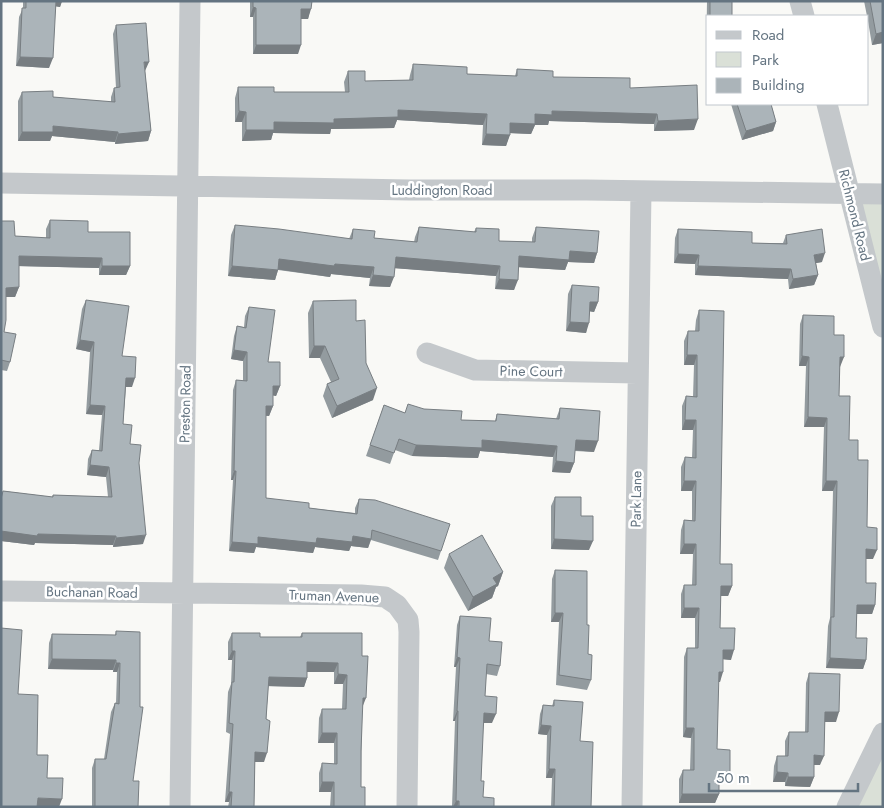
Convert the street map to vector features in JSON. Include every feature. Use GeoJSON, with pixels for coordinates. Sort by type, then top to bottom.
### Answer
{"type":"FeatureCollection","features":[{"type":"Feature","properties":{"kind":"street","name":"Preston Road"},"geometry":{"type":"LineString","coordinates":[[180,807],[190,1]]}},
{"type":"Feature","properties":{"kind":"street"},"geometry":{"type":"LineString","coordinates":[[800,1],[804,15]]}},
{"type":"Feature","properties":{"kind":"street","name":"Richmond Road"},"geometry":{"type":"LineString","coordinates":[[827,105],[883,327]]}},
{"type":"Feature","properties":{"kind":"street","name":"Luddington Road"},"geometry":{"type":"LineString","coordinates":[[1,183],[410,190],[883,194]]}},
{"type":"Feature","properties":{"kind":"street","name":"Park Lane"},"geometry":{"type":"LineString","coordinates":[[632,807],[640,191]]}},
{"type":"Feature","properties":{"kind":"street","name":"Pine Court"},"geometry":{"type":"LineString","coordinates":[[427,353],[475,370],[637,373]]}},
{"type":"Feature","properties":{"kind":"street","name":"Buchanan Road"},"geometry":{"type":"LineString","coordinates":[[1,591],[183,593]]}},
{"type":"Feature","properties":{"kind":"street","name":"Truman Avenue"},"geometry":{"type":"LineString","coordinates":[[183,593],[361,595],[385,597],[397,605],[408,620],[409,632],[407,807]]}},
{"type":"Feature","properties":{"kind":"street"},"geometry":{"type":"LineString","coordinates":[[847,807],[883,733]]}},
{"type":"Feature","properties":{"kind":"green space"},"geometry":{"type":"Polygon","coordinates":[[[851,194],[883,194],[883,327],[851,194]]]}},
{"type":"Feature","properties":{"kind":"green space"},"geometry":{"type":"Polygon","coordinates":[[[883,733],[883,807],[847,807],[883,733]]]}},
{"type":"Feature","properties":{"kind":"building"},"geometry":{"type":"Polygon","coordinates":[[[26,1],[56,1],[53,58],[20,57],[22,8],[26,8],[26,1]]]}},
{"type":"Feature","properties":{"kind":"building"},"geometry":{"type":"Polygon","coordinates":[[[253,1],[312,1],[311,9],[301,9],[301,45],[256,45],[256,8],[253,7],[253,1]]]}},
{"type":"Feature","properties":{"kind":"building"},"geometry":{"type":"Polygon","coordinates":[[[710,1],[732,1],[732,15],[710,15],[710,1]]]}},
{"type":"Feature","properties":{"kind":"building"},"geometry":{"type":"Polygon","coordinates":[[[870,1],[883,1],[883,32],[876,34],[870,1]]]}},
{"type":"Feature","properties":{"kind":"building"},"geometry":{"type":"Polygon","coordinates":[[[146,23],[149,62],[144,62],[151,131],[118,134],[118,132],[53,126],[53,132],[22,132],[22,92],[53,91],[53,97],[115,102],[114,88],[120,87],[116,25],[146,23]]]}},
{"type":"Feature","properties":{"kind":"building"},"geometry":{"type":"Polygon","coordinates":[[[413,64],[467,67],[467,74],[517,76],[517,69],[553,71],[553,77],[630,78],[630,88],[697,85],[698,119],[658,121],[657,114],[552,111],[552,115],[535,114],[535,124],[510,123],[510,135],[486,134],[487,114],[398,110],[398,117],[334,119],[334,123],[274,122],[274,130],[246,130],[246,112],[239,111],[238,87],[274,87],[274,92],[349,92],[348,71],[365,71],[365,81],[413,80],[413,64]]]}},
{"type":"Feature","properties":{"kind":"building"},"geometry":{"type":"Polygon","coordinates":[[[737,105],[771,105],[776,122],[746,131],[737,105]]]}},
{"type":"Feature","properties":{"kind":"building"},"geometry":{"type":"Polygon","coordinates":[[[50,220],[88,221],[88,232],[130,232],[130,266],[102,266],[102,258],[19,256],[19,287],[6,288],[4,332],[16,334],[10,362],[1,360],[1,221],[14,221],[15,236],[50,238],[50,220]]]}},
{"type":"Feature","properties":{"kind":"building"},"geometry":{"type":"Polygon","coordinates":[[[235,225],[352,239],[353,229],[375,231],[374,238],[417,242],[419,227],[476,232],[476,228],[499,229],[499,241],[535,242],[536,227],[599,231],[597,253],[570,251],[569,260],[519,256],[518,280],[499,279],[500,266],[396,257],[394,277],[373,275],[374,267],[335,264],[334,266],[279,259],[278,270],[232,266],[235,225]]]}},
{"type":"Feature","properties":{"kind":"building"},"geometry":{"type":"Polygon","coordinates":[[[678,229],[752,232],[752,243],[787,244],[786,235],[822,229],[825,253],[814,255],[818,275],[793,279],[791,269],[698,266],[699,255],[678,254],[678,229]]]}},
{"type":"Feature","properties":{"kind":"building"},"geometry":{"type":"Polygon","coordinates":[[[572,285],[599,287],[598,302],[590,302],[589,323],[570,322],[572,285]]]}},
{"type":"Feature","properties":{"kind":"building"},"geometry":{"type":"Polygon","coordinates":[[[86,300],[129,306],[122,356],[136,357],[135,378],[126,378],[123,424],[132,425],[130,444],[141,445],[139,463],[146,535],[116,538],[116,536],[38,534],[37,536],[1,531],[1,499],[3,491],[53,497],[53,495],[112,497],[109,467],[90,465],[92,450],[102,451],[105,406],[90,405],[94,342],[80,340],[86,300]]]}},
{"type":"Feature","properties":{"kind":"building"},"geometry":{"type":"Polygon","coordinates":[[[356,300],[356,321],[365,320],[366,363],[377,388],[337,406],[327,384],[339,379],[325,346],[314,346],[313,301],[356,300]]]}},
{"type":"Feature","properties":{"kind":"building"},"geometry":{"type":"Polygon","coordinates":[[[249,307],[275,310],[268,362],[280,362],[280,386],[273,386],[273,406],[266,406],[266,498],[309,503],[309,508],[357,514],[359,499],[375,500],[450,524],[441,551],[372,530],[371,539],[353,536],[352,542],[317,538],[316,543],[258,537],[258,544],[232,542],[236,471],[234,471],[236,380],[247,381],[247,352],[234,350],[237,326],[246,328],[249,307]]]}},
{"type":"Feature","properties":{"kind":"building"},"geometry":{"type":"Polygon","coordinates":[[[699,310],[724,311],[720,564],[732,564],[732,586],[721,586],[720,628],[735,628],[734,650],[723,650],[723,672],[719,672],[717,749],[730,750],[730,772],[719,772],[719,794],[682,794],[683,770],[694,770],[694,728],[686,728],[687,648],[698,648],[699,608],[684,608],[684,585],[696,585],[696,544],[684,544],[684,520],[695,521],[696,481],[684,481],[685,457],[696,458],[696,420],[685,420],[686,396],[697,397],[697,355],[687,355],[688,331],[699,331],[699,310]]]}},
{"type":"Feature","properties":{"kind":"building"},"geometry":{"type":"Polygon","coordinates":[[[803,315],[834,316],[834,335],[844,335],[844,357],[840,357],[839,396],[850,396],[849,440],[858,440],[858,460],[868,460],[867,527],[877,528],[877,550],[866,549],[866,583],[876,583],[875,605],[857,605],[856,638],[867,638],[866,660],[830,658],[831,617],[834,617],[837,481],[826,481],[827,418],[808,417],[809,357],[802,356],[803,315]]]}},
{"type":"Feature","properties":{"kind":"building"},"geometry":{"type":"Polygon","coordinates":[[[408,404],[424,409],[462,411],[461,420],[496,421],[497,414],[559,419],[560,408],[600,411],[598,441],[576,440],[574,463],[556,461],[557,446],[482,440],[482,448],[416,445],[399,439],[394,453],[370,445],[384,405],[405,413],[408,404]]]}},
{"type":"Feature","properties":{"kind":"building"},"geometry":{"type":"Polygon","coordinates":[[[555,497],[581,497],[581,516],[593,516],[593,541],[554,539],[555,497]]]}},
{"type":"Feature","properties":{"kind":"building"},"geometry":{"type":"Polygon","coordinates":[[[482,535],[503,572],[493,578],[497,584],[473,597],[449,554],[482,535]]]}},
{"type":"Feature","properties":{"kind":"building"},"geometry":{"type":"Polygon","coordinates":[[[555,570],[587,571],[588,654],[592,655],[591,680],[559,675],[563,613],[555,613],[555,570]]]}},
{"type":"Feature","properties":{"kind":"building"},"geometry":{"type":"Polygon","coordinates":[[[460,616],[491,618],[489,641],[502,642],[500,666],[487,664],[485,696],[497,697],[496,714],[484,713],[481,781],[484,781],[483,797],[494,798],[494,807],[459,807],[459,801],[456,801],[457,711],[460,658],[457,657],[460,616]]]}},
{"type":"Feature","properties":{"kind":"building"},"geometry":{"type":"Polygon","coordinates":[[[1,628],[22,630],[18,694],[38,695],[37,755],[48,755],[47,778],[63,778],[62,799],[38,798],[37,807],[1,807],[1,628]]]}},
{"type":"Feature","properties":{"kind":"building"},"geometry":{"type":"Polygon","coordinates":[[[116,631],[140,632],[140,707],[143,707],[133,781],[139,781],[138,807],[95,807],[95,759],[106,759],[115,703],[119,704],[120,663],[116,663],[116,660],[52,659],[52,634],[116,635],[116,631]]]}},
{"type":"Feature","properties":{"kind":"building"},"geometry":{"type":"Polygon","coordinates":[[[232,633],[260,633],[260,637],[302,637],[302,633],[362,633],[362,656],[368,656],[366,698],[363,698],[361,751],[361,787],[365,787],[365,807],[334,807],[334,782],[322,782],[322,763],[337,764],[337,733],[322,733],[322,709],[346,709],[347,675],[338,674],[338,663],[307,662],[307,678],[269,677],[266,719],[270,721],[267,753],[255,752],[254,807],[231,807],[232,792],[229,792],[233,724],[229,723],[232,682],[234,682],[235,651],[232,651],[232,633]]]}},
{"type":"Feature","properties":{"kind":"building"},"geometry":{"type":"Polygon","coordinates":[[[809,673],[840,674],[839,712],[825,712],[824,756],[814,755],[814,777],[788,777],[788,773],[777,772],[777,756],[788,756],[789,732],[808,732],[809,673]]]}},
{"type":"Feature","properties":{"kind":"building"},"geometry":{"type":"Polygon","coordinates":[[[554,700],[583,702],[580,741],[593,742],[591,807],[554,807],[555,769],[549,769],[551,726],[541,725],[543,705],[554,706],[554,700]]]}}]}
